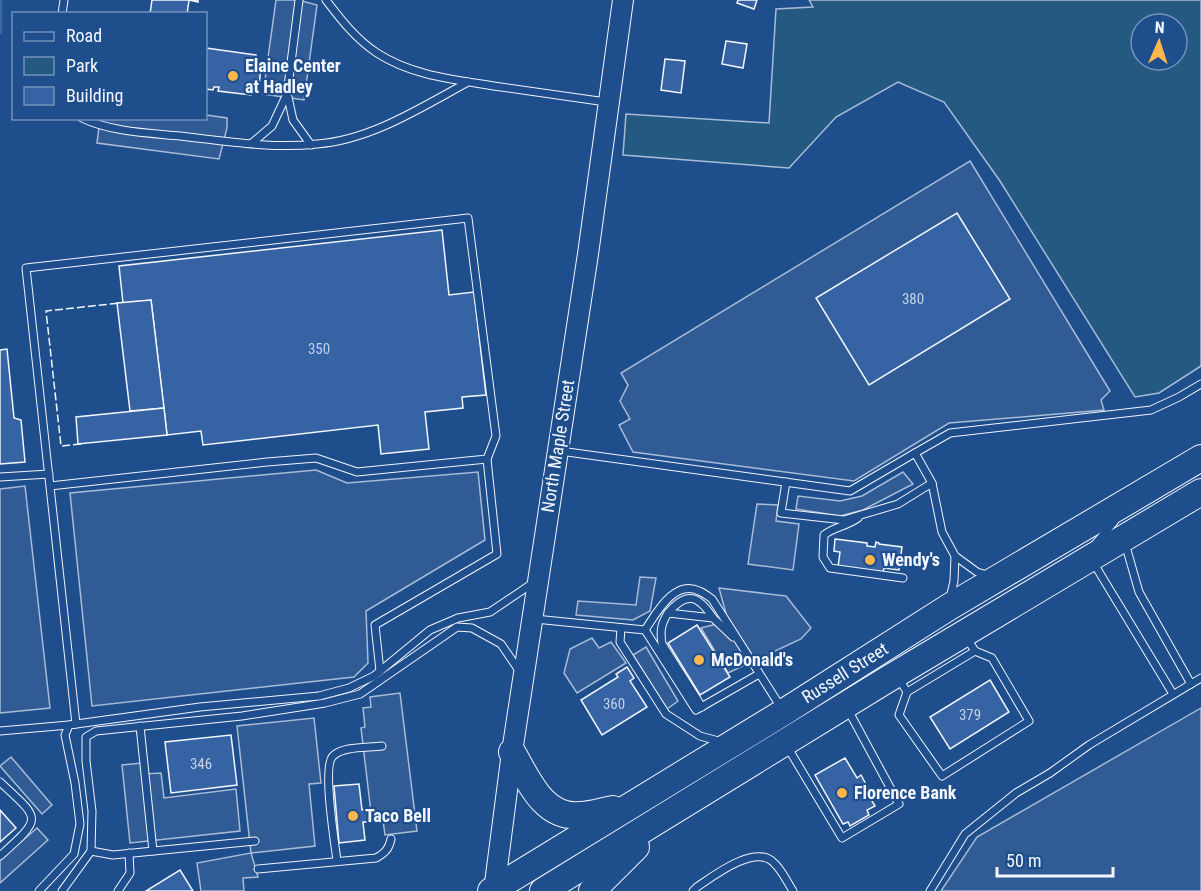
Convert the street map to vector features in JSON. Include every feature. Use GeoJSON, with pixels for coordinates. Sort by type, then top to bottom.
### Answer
{"type":"FeatureCollection","features":[{"type":"Feature","properties":{"kind":"highway","name":"Russell Street"},"geometry":{"type":"LineString","coordinates":[[503,887],[949,607],[1201,458]]}},
{"type":"Feature","properties":{"kind":"highway","name":"Russell Street"},"geometry":{"type":"LineString","coordinates":[[543,891],[845,706],[902,683],[969,643],[1092,559],[1123,528],[1201,492]]}},
{"type":"Feature","properties":{"kind":"highway"},"geometry":{"type":"LineString","coordinates":[[512,752],[541,800],[552,809],[564,814],[582,815],[634,804]]}},
{"type":"Feature","properties":{"kind":"highway"},"geometry":{"type":"LineString","coordinates":[[592,891],[626,855],[679,809]]}},
{"type":"Feature","properties":{"kind":"main road","name":"North Maple Street"},"geometry":{"type":"LineString","coordinates":[[503,887],[512,752],[609,102],[622,0]]}},
{"type":"Feature","properties":{"kind":"lane"},"geometry":{"type":"LineString","coordinates":[[251,143],[272,126],[287,94],[299,0]]}},
{"type":"Feature","properties":{"kind":"lane"},"geometry":{"type":"LineString","coordinates":[[326,0],[357,38],[384,57],[418,72],[468,82],[609,102]]}},
{"type":"Feature","properties":{"kind":"lane"},"geometry":{"type":"LineString","coordinates":[[88,120],[105,126],[251,143],[312,145],[371,130],[468,82]]}},
{"type":"Feature","properties":{"kind":"lane"},"geometry":{"type":"LineString","coordinates":[[287,94],[293,120],[312,145]]}},
{"type":"Feature","properties":{"kind":"lane"},"geometry":{"type":"LineString","coordinates":[[39,891],[74,854],[80,824],[75,783],[65,735],[73,725],[49,474],[26,268],[468,218],[496,436],[487,459],[496,554],[375,625],[380,671]]}},
{"type":"Feature","properties":{"kind":"lane"},"geometry":{"type":"LineString","coordinates":[[557,450],[850,491],[950,433],[1151,410],[1201,384]]}},
{"type":"Feature","properties":{"kind":"lane"},"geometry":{"type":"LineString","coordinates":[[915,453],[932,483],[942,532],[955,556],[976,572],[997,578]]}},
{"type":"Feature","properties":{"kind":"lane"},"geometry":{"type":"LineString","coordinates":[[50,486],[316,458],[357,472],[487,459]]}},
{"type":"Feature","properties":{"kind":"lane"},"geometry":{"type":"LineString","coordinates":[[0,477],[49,474]]}},
{"type":"Feature","properties":{"kind":"lane"},"geometry":{"type":"LineString","coordinates":[[786,482],[781,513],[844,520],[898,504],[932,483]]}},
{"type":"Feature","properties":{"kind":"lane"},"geometry":{"type":"LineString","coordinates":[[1129,511],[1158,482]]}},
{"type":"Feature","properties":{"kind":"lane"},"geometry":{"type":"LineString","coordinates":[[862,515],[847,526],[829,531],[824,536],[823,556],[830,568],[903,578]]}},
{"type":"Feature","properties":{"kind":"lane"},"geometry":{"type":"LineString","coordinates":[[1123,528],[1139,591],[1191,684]]}},
{"type":"Feature","properties":{"kind":"lane"},"geometry":{"type":"LineString","coordinates":[[949,607],[954,581],[955,556]]}},
{"type":"Feature","properties":{"kind":"lane"},"geometry":{"type":"LineString","coordinates":[[1092,559],[1173,694]]}},
{"type":"Feature","properties":{"kind":"lane"},"geometry":{"type":"LineString","coordinates":[[0,731],[73,725],[200,706],[319,696],[349,688],[374,676],[430,630],[458,618],[490,612],[538,580]]}},
{"type":"Feature","properties":{"kind":"lane"},"geometry":{"type":"LineString","coordinates":[[645,630],[664,601],[681,591],[697,589],[712,599],[784,712]]}},
{"type":"Feature","properties":{"kind":"lane"},"geometry":{"type":"LineString","coordinates":[[702,706],[663,644],[660,635],[662,623],[668,613],[678,602],[688,598],[695,599],[704,604],[713,618],[741,645]]}},
{"type":"Feature","properties":{"kind":"lane"},"geometry":{"type":"LineString","coordinates":[[668,613],[713,618]]}},
{"type":"Feature","properties":{"kind":"lane"},"geometry":{"type":"LineString","coordinates":[[532,619],[645,630]]}},
{"type":"Feature","properties":{"kind":"lane"},"geometry":{"type":"LineString","coordinates":[[62,891],[91,851],[92,812],[86,761],[86,737],[96,731],[242,716],[325,703],[360,694],[457,627],[472,628],[501,644],[523,677]]}},
{"type":"Feature","properties":{"kind":"lane"},"geometry":{"type":"LineString","coordinates":[[621,628],[620,642],[666,714],[700,736],[730,745]]}},
{"type":"Feature","properties":{"kind":"lane"},"geometry":{"type":"LineString","coordinates":[[645,630],[696,710],[759,674]]}},
{"type":"Feature","properties":{"kind":"lane"},"geometry":{"type":"LineString","coordinates":[[902,683],[899,715],[942,776],[1029,721],[992,658],[969,643]]}},
{"type":"Feature","properties":{"kind":"lane"},"geometry":{"type":"LineString","coordinates":[[930,891],[965,834],[1016,793],[1089,745],[1201,678]]}},
{"type":"Feature","properties":{"kind":"lane"},"geometry":{"type":"LineString","coordinates":[[785,743],[842,838],[899,804],[845,706]]}},
{"type":"Feature","properties":{"kind":"lane"},"geometry":{"type":"LineString","coordinates":[[140,726],[153,851]]}},
{"type":"Feature","properties":{"kind":"lane"},"geometry":{"type":"LineString","coordinates":[[337,861],[328,761],[341,751],[382,746]]}},
{"type":"Feature","properties":{"kind":"lane"},"geometry":{"type":"LineString","coordinates":[[0,782],[30,809],[32,819],[28,831],[0,855]]}},
{"type":"Feature","properties":{"kind":"lane"},"geometry":{"type":"LineString","coordinates":[[258,869],[376,858],[384,854],[391,839]]}},
{"type":"Feature","properties":{"kind":"lane"},"geometry":{"type":"LineString","coordinates":[[91,851],[113,855],[255,842]]}},
{"type":"Feature","properties":{"kind":"lane"},"geometry":{"type":"LineString","coordinates":[[118,891],[130,873],[129,853]]}},
{"type":"Feature","properties":{"kind":"lane"},"geometry":{"type":"LineString","coordinates":[[693,891],[697,886],[736,862],[752,857],[763,857],[773,861],[793,891]]}},
{"type":"Feature","properties":{"kind":"green space"},"geometry":{"type":"Polygon","coordinates":[[[809,0],[1201,0],[1201,366],[1159,393],[1135,397],[1000,181],[944,102],[898,82],[836,117],[789,168],[623,155],[626,114],[769,123],[776,9],[813,7],[809,0]]]}},
{"type":"Feature","properties":{"kind":"shaded area"},"geometry":{"type":"Polygon","coordinates":[[[276,0],[298,0],[317,5],[304,100],[263,94],[276,0]]]}},
{"type":"Feature","properties":{"kind":"shaded area"},"geometry":{"type":"Polygon","coordinates":[[[207,115],[227,118],[227,128],[219,159],[97,143],[100,120],[207,120],[207,115]]]}},
{"type":"Feature","properties":{"kind":"shaded area"},"geometry":{"type":"Polygon","coordinates":[[[970,161],[1110,391],[1101,400],[1104,410],[949,423],[854,481],[633,452],[619,425],[630,419],[620,401],[628,385],[621,373],[970,161]]]}},
{"type":"Feature","properties":{"kind":"shaded area"},"geometry":{"type":"Polygon","coordinates":[[[316,470],[347,483],[478,472],[485,540],[366,611],[368,663],[354,677],[92,706],[70,493],[316,470]]]}},
{"type":"Feature","properties":{"kind":"shaded area"},"geometry":{"type":"Polygon","coordinates":[[[903,472],[913,484],[863,510],[840,516],[796,509],[798,496],[840,501],[862,496],[903,472]]]}},
{"type":"Feature","properties":{"kind":"shaded area"},"geometry":{"type":"Polygon","coordinates":[[[25,486],[50,708],[0,713],[0,489],[25,486]]]}},
{"type":"Feature","properties":{"kind":"shaded area"},"geometry":{"type":"Polygon","coordinates":[[[757,504],[778,505],[776,521],[799,524],[793,570],[748,564],[757,504]]]}},
{"type":"Feature","properties":{"kind":"shaded area"},"geometry":{"type":"Polygon","coordinates":[[[640,577],[656,578],[650,611],[633,620],[576,615],[578,601],[636,605],[640,577]]]}},
{"type":"Feature","properties":{"kind":"shaded area"},"geometry":{"type":"Polygon","coordinates":[[[719,588],[786,596],[811,628],[801,639],[728,673],[701,628],[728,621],[719,588]]]}},
{"type":"Feature","properties":{"kind":"shaded area"},"geometry":{"type":"Polygon","coordinates":[[[592,638],[599,648],[611,642],[626,663],[577,693],[564,673],[570,649],[592,638]]]}},
{"type":"Feature","properties":{"kind":"shaded area"},"geometry":{"type":"Polygon","coordinates":[[[646,647],[678,701],[667,709],[633,655],[646,647]]]}},
{"type":"Feature","properties":{"kind":"shaded area"},"geometry":{"type":"Polygon","coordinates":[[[400,693],[417,831],[385,835],[383,820],[372,821],[361,728],[365,727],[363,708],[371,707],[370,697],[400,693]]]}},
{"type":"Feature","properties":{"kind":"shaded area"},"geometry":{"type":"Polygon","coordinates":[[[1201,708],[1201,891],[941,891],[977,837],[1201,708]]]}},
{"type":"Feature","properties":{"kind":"shaded area"},"geometry":{"type":"Polygon","coordinates":[[[314,718],[321,783],[309,784],[315,846],[251,853],[237,726],[314,718]]]}},
{"type":"Feature","properties":{"kind":"shaded area"},"geometry":{"type":"Polygon","coordinates":[[[11,757],[52,805],[42,814],[0,766],[11,757]]]}},
{"type":"Feature","properties":{"kind":"shaded area"},"geometry":{"type":"Polygon","coordinates":[[[142,763],[143,774],[161,773],[164,798],[236,789],[240,831],[130,843],[122,765],[142,763]]]}},
{"type":"Feature","properties":{"kind":"shaded area"},"geometry":{"type":"Polygon","coordinates":[[[37,828],[48,840],[0,883],[0,860],[37,828]]]}},
{"type":"Feature","properties":{"kind":"shaded area"},"geometry":{"type":"Polygon","coordinates":[[[251,853],[258,877],[243,878],[244,891],[201,891],[197,863],[251,853]]]}},
{"type":"Feature","properties":{"kind":"building"},"geometry":{"type":"Polygon","coordinates":[[[152,0],[189,0],[187,12],[150,12],[152,0]]]}},
{"type":"Feature","properties":{"kind":"building"},"geometry":{"type":"Polygon","coordinates":[[[738,0],[757,0],[754,9],[737,3],[738,0]]]}},
{"type":"Feature","properties":{"kind":"building"},"geometry":{"type":"Polygon","coordinates":[[[726,41],[747,44],[743,68],[722,64],[726,41]]]}},
{"type":"Feature","properties":{"kind":"building","name":"Elaine Center at Hadley"},"geometry":{"type":"Polygon","coordinates":[[[207,48],[256,55],[255,68],[261,68],[259,85],[252,84],[251,95],[218,91],[219,87],[214,87],[213,90],[207,89],[207,48]]]}},
{"type":"Feature","properties":{"kind":"building"},"geometry":{"type":"Polygon","coordinates":[[[665,59],[685,61],[681,93],[661,90],[665,59]]]}},
{"type":"Feature","properties":{"kind":"building"},"geometry":{"type":"Polygon","coordinates":[[[957,213],[1010,299],[869,385],[816,298],[957,213]]]}},
{"type":"Feature","properties":{"kind":"building"},"geometry":{"type":"Polygon","coordinates":[[[442,230],[449,295],[474,292],[486,395],[462,397],[463,408],[425,412],[429,449],[381,454],[378,425],[203,445],[201,431],[167,435],[151,300],[123,303],[119,266],[442,230]]]}},
{"type":"Feature","properties":{"kind":"building"},"geometry":{"type":"Polygon","coordinates":[[[151,300],[164,408],[130,411],[117,303],[151,300]]]}},
{"type":"Feature","properties":{"kind":"building"},"geometry":{"type":"Polygon","coordinates":[[[7,349],[14,418],[21,420],[25,462],[0,464],[0,350],[7,349]]]}},
{"type":"Feature","properties":{"kind":"building"},"geometry":{"type":"Polygon","coordinates":[[[164,408],[167,435],[78,444],[76,417],[164,408]]]}},
{"type":"Feature","properties":{"kind":"building","name":"Wendy's"},"geometry":{"type":"Polygon","coordinates":[[[835,539],[867,543],[867,546],[875,547],[876,542],[902,547],[899,570],[884,568],[883,573],[838,567],[840,552],[834,551],[835,539]]]}},
{"type":"Feature","properties":{"kind":"building","name":"McDonald's"},"geometry":{"type":"Polygon","coordinates":[[[697,625],[730,677],[700,695],[668,643],[697,625]]]}},
{"type":"Feature","properties":{"kind":"building"},"geometry":{"type":"Polygon","coordinates":[[[627,667],[634,678],[630,681],[647,707],[602,735],[581,700],[618,677],[616,674],[627,667]]]}},
{"type":"Feature","properties":{"kind":"building"},"geometry":{"type":"Polygon","coordinates":[[[990,680],[1009,712],[950,749],[930,717],[990,680]]]}},
{"type":"Feature","properties":{"kind":"building"},"geometry":{"type":"Polygon","coordinates":[[[231,735],[237,785],[171,793],[165,742],[231,735]]]}},
{"type":"Feature","properties":{"kind":"building"},"geometry":{"type":"Polygon","coordinates":[[[845,758],[857,778],[861,775],[868,788],[865,789],[875,806],[867,810],[869,815],[850,826],[848,822],[843,824],[815,775],[845,758]]]}},
{"type":"Feature","properties":{"kind":"building","name":"Taco Bell"},"geometry":{"type":"Polygon","coordinates":[[[359,784],[362,810],[368,809],[369,822],[363,822],[365,840],[339,843],[334,786],[359,784]]]}},
{"type":"Feature","properties":{"kind":"building"},"geometry":{"type":"Polygon","coordinates":[[[0,810],[16,828],[0,842],[0,810]]]}},
{"type":"Feature","properties":{"kind":"building"},"geometry":{"type":"Polygon","coordinates":[[[180,870],[193,891],[146,891],[180,870]]]}},
{"type":"Feature","properties":{"kind":"waterway"},"geometry":{"type":"LineString","coordinates":[[0,2],[0,32]]}},
{"type":"Feature","properties":{"kind":"fence"},"geometry":{"type":"LineString","coordinates":[[81,444],[61,446],[46,311],[120,303]]}},
{"type":"Feature","properties":{"kind":"place","name":"Elaine Center at Hadley"},"geometry":{"type":"Point","coordinates":[233,76]}},
{"type":"Feature","properties":{"kind":"place","name":"Wendy's"},"geometry":{"type":"Point","coordinates":[870,560]}},
{"type":"Feature","properties":{"kind":"place","name":"McDonald's"},"geometry":{"type":"Point","coordinates":[699,660]}},
{"type":"Feature","properties":{"kind":"place","name":"Florence Bank"},"geometry":{"type":"Point","coordinates":[842,793]}},
{"type":"Feature","properties":{"kind":"place","name":"Taco Bell"},"geometry":{"type":"Point","coordinates":[353,816]}}]}
